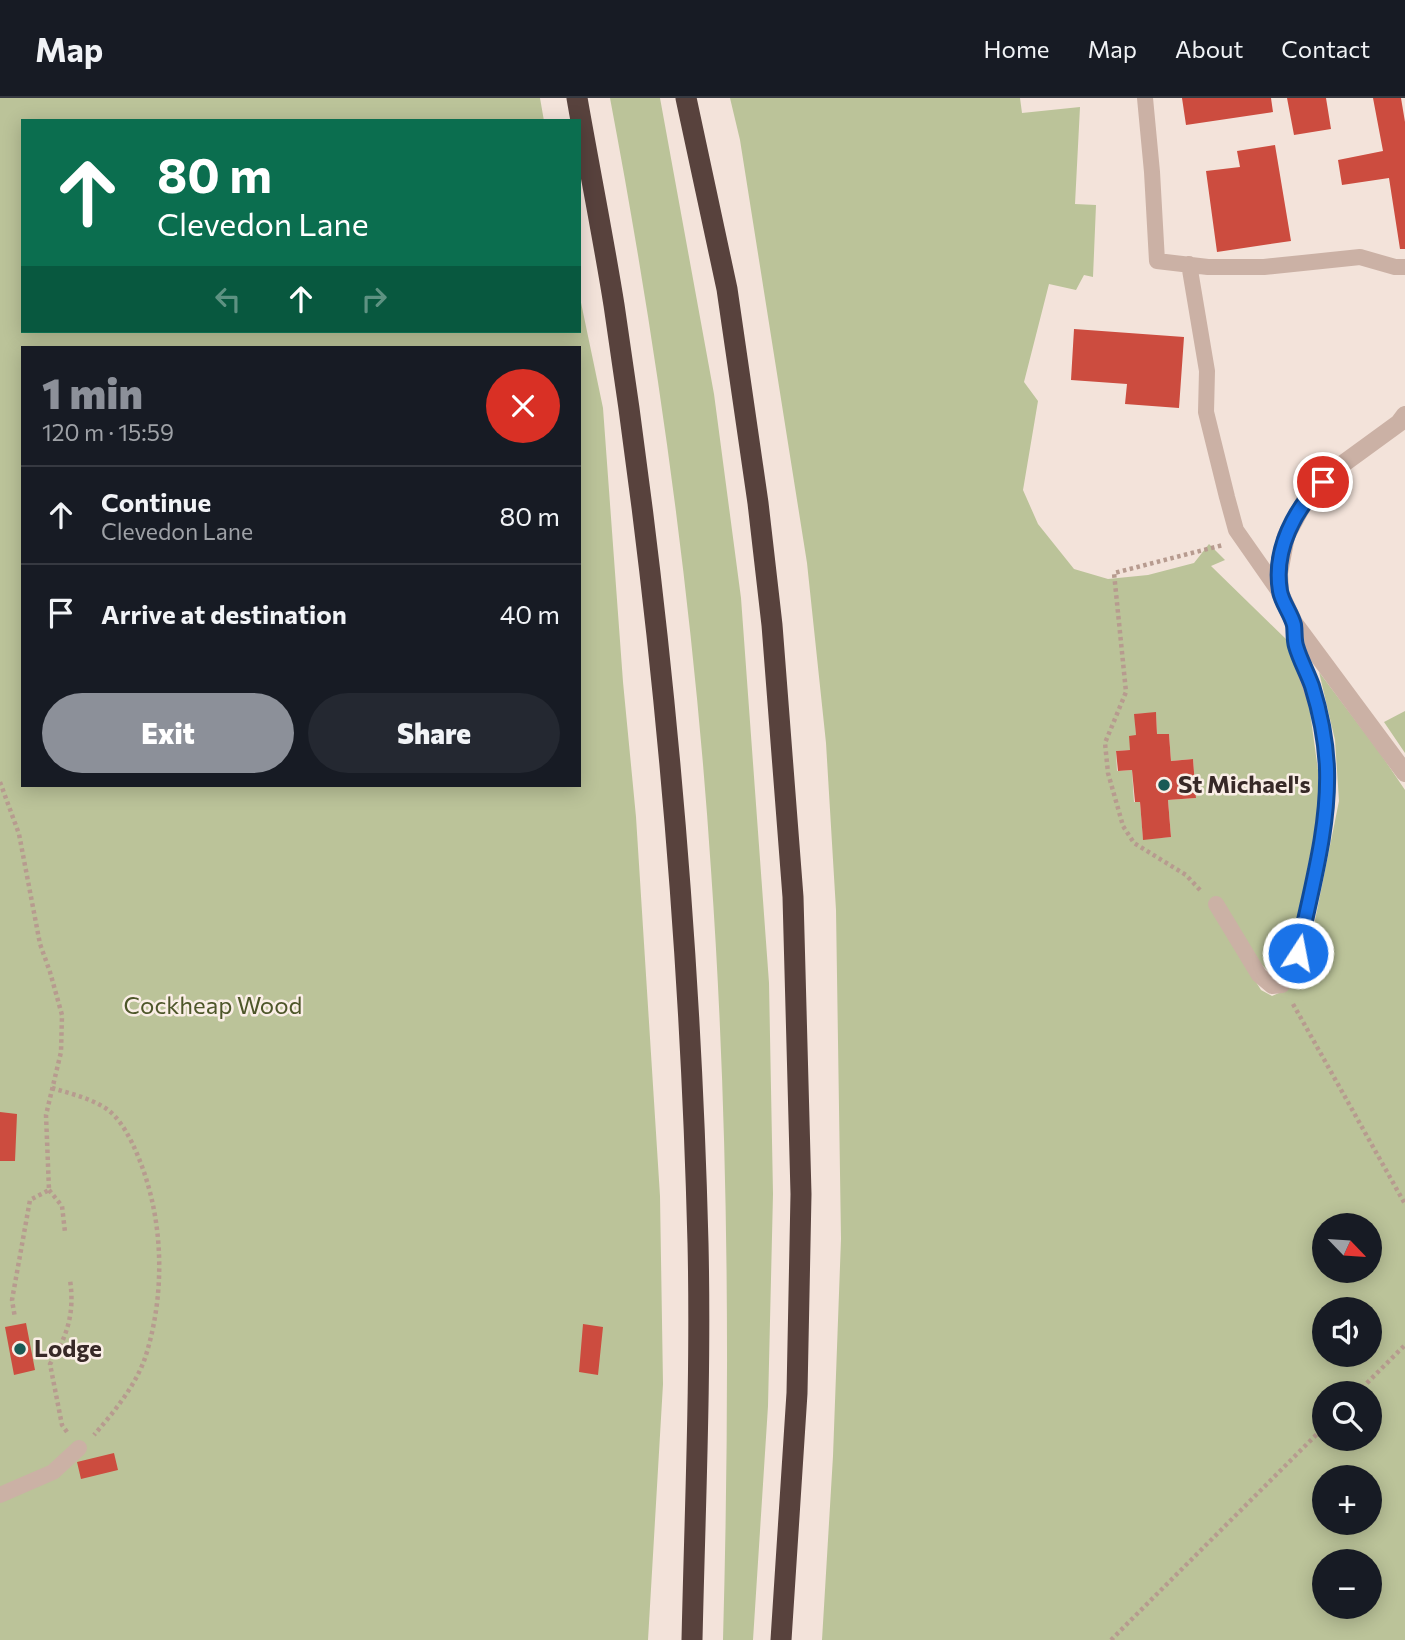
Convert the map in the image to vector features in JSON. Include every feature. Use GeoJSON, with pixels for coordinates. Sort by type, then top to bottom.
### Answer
{"type":"FeatureCollection","features":[{"type":"Feature","properties":{"kind":"highway"},"geometry":{"type":"LineString","coordinates":[[577,98],[581,119]]}},
{"type":"Feature","properties":{"kind":"highway"},"geometry":{"type":"LineString","coordinates":[[686,98],[727,289],[758,503],[772,625],[793,898],[800,1220],[797,1393],[781,1640]]}},
{"type":"Feature","properties":{"kind":"highway"},"geometry":{"type":"LineString","coordinates":[[581,120],[614,304],[649,569],[667,732],[687,977],[698,1245],[692,1640]]}},
{"type":"Feature","properties":{"kind":"street"},"geometry":{"type":"LineString","coordinates":[[1405,415],[1399,423],[1340,466],[1307,497],[1286,536],[1279,573],[1280,593],[1293,623],[1405,773]]}},
{"type":"Feature","properties":{"kind":"lane"},"geometry":{"type":"LineString","coordinates":[[1145,98],[1157,261],[1264,267],[1360,257],[1395,267],[1405,267]]}},
{"type":"Feature","properties":{"kind":"lane"},"geometry":{"type":"LineString","coordinates":[[1189,264],[1208,371],[1206,412],[1236,530],[1280,593]]}},
{"type":"Feature","properties":{"kind":"lane"},"geometry":{"type":"LineString","coordinates":[[1216,905],[1259,975],[1272,986],[1282,985],[1294,966],[1298,953],[1325,814],[1327,769],[1324,733],[1312,687],[1295,645],[1293,623]]}},
{"type":"Feature","properties":{"kind":"lane"},"geometry":{"type":"LineString","coordinates":[[0,1495],[53,1472],[79,1448]]}},
{"type":"Feature","properties":{"kind":"path"},"geometry":{"type":"LineString","coordinates":[[1216,905],[1186,875],[1134,843],[1123,826],[1108,773],[1105,743],[1126,692],[1114,573],[1242,539]]}},
{"type":"Feature","properties":{"kind":"path"},"geometry":{"type":"LineString","coordinates":[[0,782],[19,834],[40,944],[62,1015],[61,1052],[46,1115],[49,1190],[62,1206],[65,1232]]}},
{"type":"Feature","properties":{"kind":"path"},"geometry":{"type":"LineString","coordinates":[[1282,985],[1405,1204]]}},
{"type":"Feature","properties":{"kind":"path"},"geometry":{"type":"LineString","coordinates":[[51,1088],[104,1107],[125,1128],[143,1167],[155,1210],[160,1275],[145,1357],[131,1386],[95,1434],[79,1448],[62,1425],[50,1364],[64,1342],[70,1323],[73,1307],[70,1280]]}},
{"type":"Feature","properties":{"kind":"path"},"geometry":{"type":"LineString","coordinates":[[15,1318],[12,1300],[30,1200],[49,1190]]}},
{"type":"Feature","properties":{"kind":"path"},"geometry":{"type":"LineString","coordinates":[[1369,1381],[1405,1345]]}},
{"type":"Feature","properties":{"kind":"path"},"geometry":{"type":"LineString","coordinates":[[1111,1640],[1312,1439]]}},
{"type":"Feature","properties":{"kind":"green space","name":"Cockheap Wood"},"geometry":{"type":"Polygon","coordinates":[[[0,98],[540,98],[544,119],[21,119],[21,333],[581,333],[581,303],[603,408],[623,682],[636,817],[660,1196],[663,1384],[648,1640],[0,1640],[0,98]]]}},
{"type":"Feature","properties":{"kind":"green space"},"geometry":{"type":"Polygon","coordinates":[[[610,98],[660,98],[714,394],[741,598],[769,983],[773,1194],[768,1406],[753,1640],[723,1640],[727,1447],[725,1158],[717,966],[704,773],[684,579],[659,386],[610,98]]]}},
{"type":"Feature","properties":{"kind":"green space"},"geometry":{"type":"Polygon","coordinates":[[[730,98],[1020,98],[1022,113],[1080,107],[1075,204],[1096,205],[1093,277],[1084,275],[1076,290],[1049,284],[1024,382],[1038,401],[1023,490],[1038,524],[1074,569],[1108,579],[1148,575],[1194,563],[1209,544],[1225,560],[1211,566],[1288,641],[1309,705],[1318,770],[1319,807],[1288,964],[1280,974],[1271,974],[1218,921],[1261,990],[1272,996],[1295,986],[1306,965],[1339,801],[1335,740],[1319,672],[1405,790],[1405,1640],[822,1640],[833,1456],[841,1239],[836,910],[826,743],[807,563],[740,140],[730,98]],[[1156,713],[1135,714],[1136,735],[1130,750],[1116,751],[1117,771],[1132,770],[1134,802],[1140,802],[1143,839],[1171,837],[1168,800],[1196,798],[1193,759],[1171,761],[1169,734],[1157,734],[1156,713]]]}},
{"type":"Feature","properties":{"kind":"green space"},"geometry":{"type":"Polygon","coordinates":[[[1405,711],[1405,753],[1384,722],[1405,711]]]}},
{"type":"Feature","properties":{"kind":"building"},"geometry":{"type":"Polygon","coordinates":[[[1182,98],[1271,98],[1273,112],[1186,125],[1182,98]]]}},
{"type":"Feature","properties":{"kind":"building"},"geometry":{"type":"Polygon","coordinates":[[[1287,98],[1326,98],[1331,129],[1294,135],[1287,98]]]}},
{"type":"Feature","properties":{"kind":"building"},"geometry":{"type":"Polygon","coordinates":[[[1373,98],[1401,98],[1405,122],[1405,249],[1400,249],[1389,178],[1342,185],[1338,160],[1383,151],[1373,98]]]}},
{"type":"Feature","properties":{"kind":"building"},"geometry":{"type":"Polygon","coordinates":[[[1275,145],[1291,241],[1217,252],[1206,171],[1240,167],[1237,151],[1275,145]]]}},
{"type":"Feature","properties":{"kind":"building"},"geometry":{"type":"Polygon","coordinates":[[[1074,329],[1184,337],[1179,408],[1125,404],[1127,384],[1071,380],[1074,329]]]}},
{"type":"Feature","properties":{"kind":"building","name":"St Michael's"},"geometry":{"type":"Polygon","coordinates":[[[1156,712],[1157,734],[1169,734],[1171,761],[1193,759],[1196,798],[1168,800],[1171,837],[1143,840],[1140,802],[1135,802],[1132,770],[1118,771],[1116,751],[1130,750],[1129,736],[1136,735],[1134,714],[1156,712]]]}},
{"type":"Feature","properties":{"kind":"building"},"geometry":{"type":"Polygon","coordinates":[[[0,1112],[17,1114],[15,1161],[0,1161],[0,1112]]]}},
{"type":"Feature","properties":{"kind":"building","name":"Lodge"},"geometry":{"type":"Polygon","coordinates":[[[26,1323],[35,1370],[14,1375],[5,1327],[26,1323]]]}},
{"type":"Feature","properties":{"kind":"building"},"geometry":{"type":"Polygon","coordinates":[[[583,1324],[603,1327],[598,1375],[579,1372],[583,1324]]]}},
{"type":"Feature","properties":{"kind":"building"},"geometry":{"type":"Polygon","coordinates":[[[114,1453],[118,1470],[81,1479],[77,1462],[114,1453]]]}},
{"type":"Feature","properties":{"kind":"place","name":"St Michael's"},"geometry":{"type":"Point","coordinates":[1164,785]}},
{"type":"Feature","properties":{"kind":"place","name":"Lodge"},"geometry":{"type":"Point","coordinates":[20,1349]}},
{"type":"Feature","properties":{"kind":"route"},"geometry":{"type":"LineString","coordinates":[[1298,953],[1325,814],[1327,769],[1324,733],[1312,687],[1295,645],[1293,623],[1280,593],[1279,573],[1286,536],[1295,517],[1307,497],[1323,482]]}}]}
